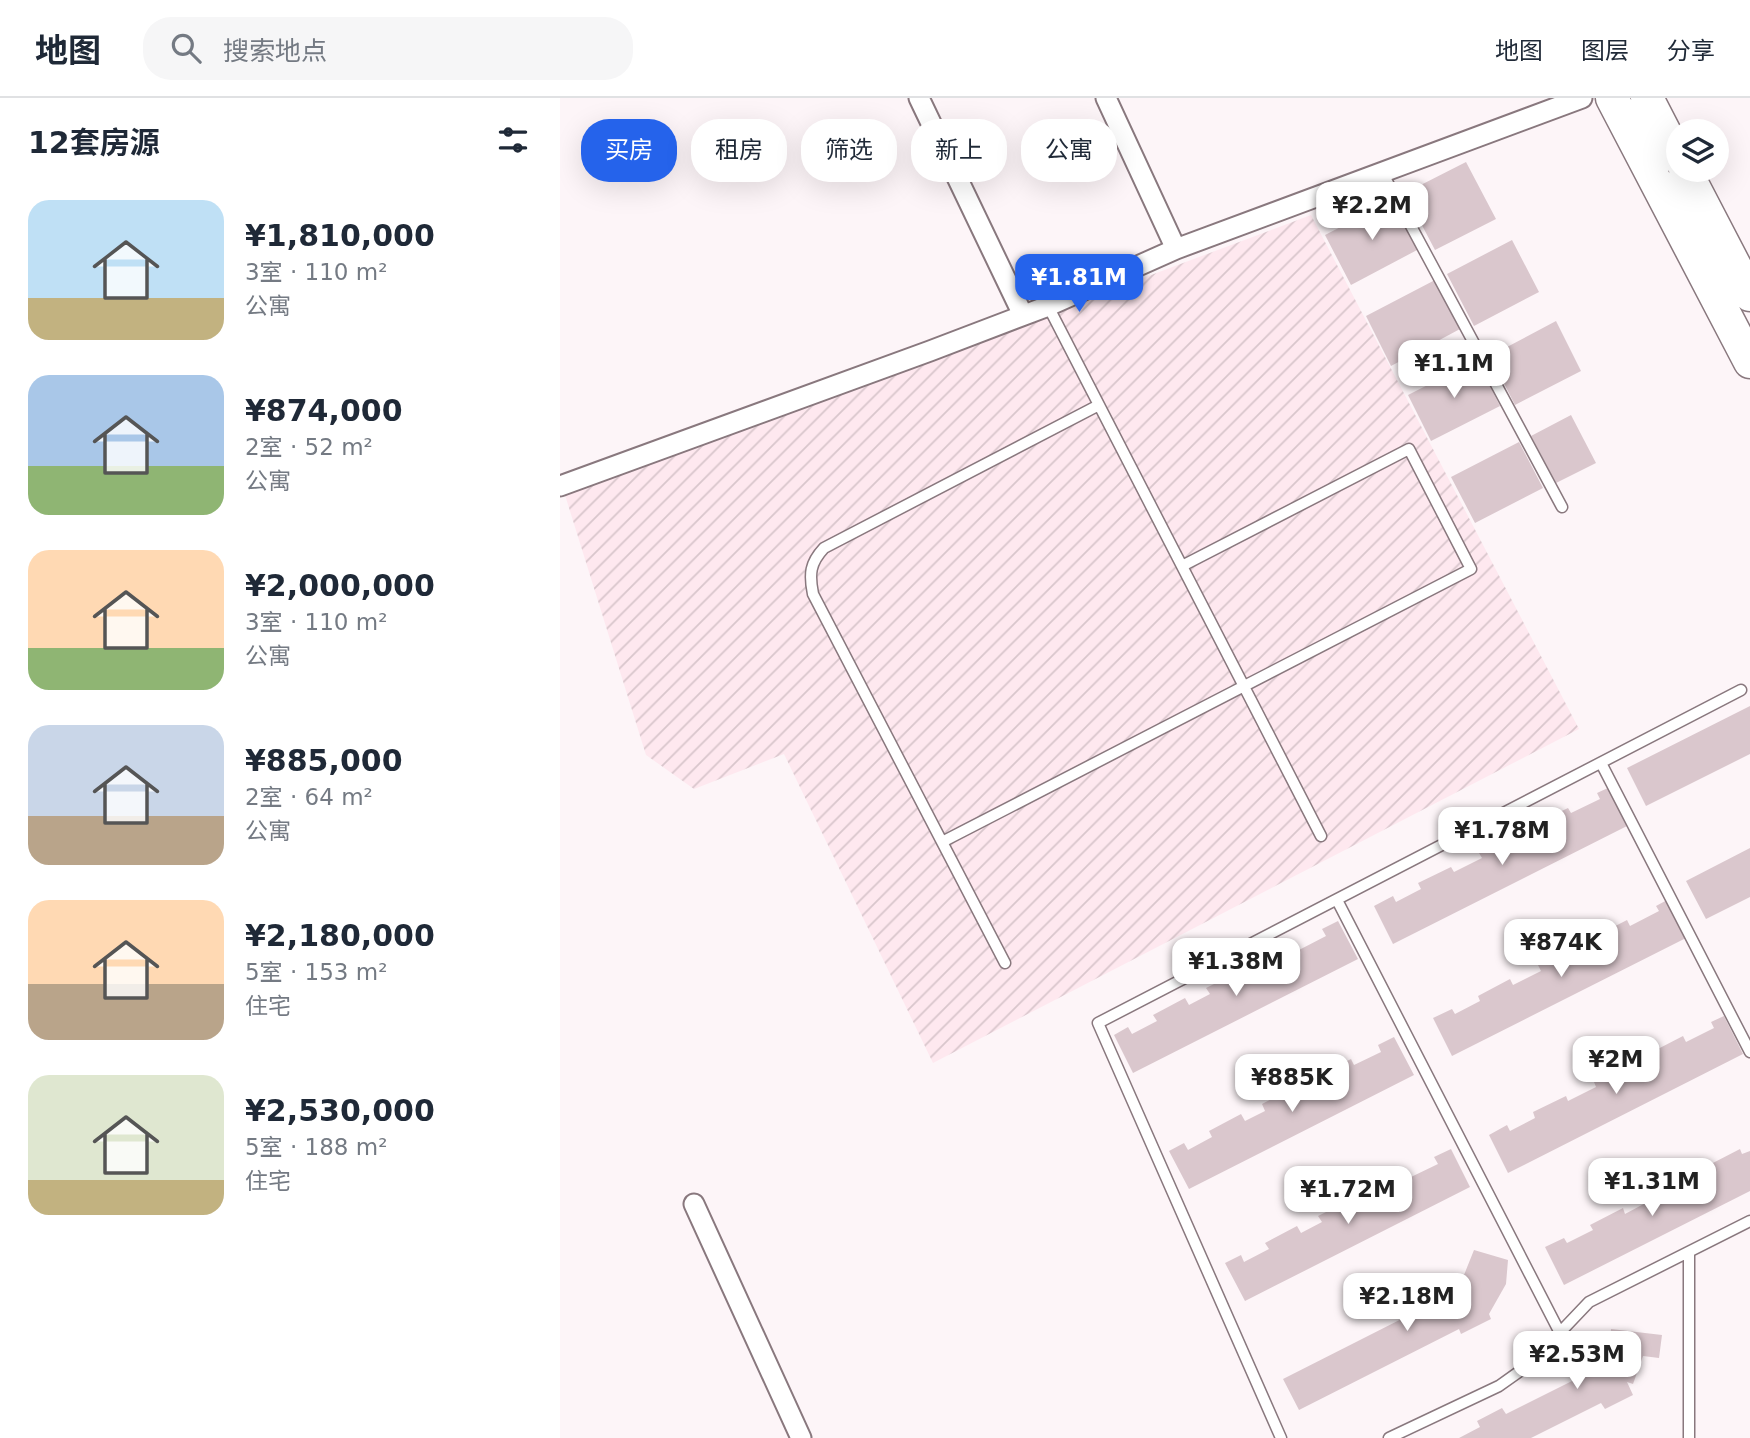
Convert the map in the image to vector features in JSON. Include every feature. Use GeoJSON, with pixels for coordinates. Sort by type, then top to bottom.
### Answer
{"type":"FeatureCollection","features":[{"type":"Feature","properties":{"kind":"main road"},"geometry":{"type":"LineString","coordinates":[[1612,98],[1750,362]]}},
{"type":"Feature","properties":{"kind":"main road"},"geometry":{"type":"LineString","coordinates":[[1647,98],[1666,135]]}},
{"type":"Feature","properties":{"kind":"main road"},"geometry":{"type":"LineString","coordinates":[[1691,182],[1750,295]]}},
{"type":"Feature","properties":{"kind":"street"},"geometry":{"type":"LineString","coordinates":[[919,98],[1023,315]]}},
{"type":"Feature","properties":{"kind":"street"},"geometry":{"type":"LineString","coordinates":[[1107,98],[1176,249]]}},
{"type":"Feature","properties":{"kind":"street"},"geometry":{"type":"LineString","coordinates":[[560,486],[1048,306],[1176,249],[1582,98]]}},
{"type":"Feature","properties":{"kind":"street"},"geometry":{"type":"LineString","coordinates":[[694,1204],[801,1438]]}},
{"type":"Feature","properties":{"kind":"lane"},"geometry":{"type":"LineString","coordinates":[[1382,172],[1562,507]]}},
{"type":"Feature","properties":{"kind":"lane"},"geometry":{"type":"LineString","coordinates":[[1048,306],[1321,836]]}},
{"type":"Feature","properties":{"kind":"lane"},"geometry":{"type":"LineString","coordinates":[[1005,963],[813,594],[809,574],[815,559],[824,548],[1098,405]]}},
{"type":"Feature","properties":{"kind":"lane"},"geometry":{"type":"LineString","coordinates":[[942,842],[1471,569],[1409,449],[1182,566]]}},
{"type":"Feature","properties":{"kind":"lane"},"geometry":{"type":"LineString","coordinates":[[1281,1438],[1098,1023],[1741,690]]}},
{"type":"Feature","properties":{"kind":"lane"},"geometry":{"type":"LineString","coordinates":[[1601,762],[1750,1052]]}},
{"type":"Feature","properties":{"kind":"lane"},"geometry":{"type":"LineString","coordinates":[[1337,900],[1560,1333]]}},
{"type":"Feature","properties":{"kind":"lane"},"geometry":{"type":"LineString","coordinates":[[1389,1438],[1499,1385],[1531,1364],[1589,1302],[1750,1221]]}},
{"type":"Feature","properties":{"kind":"lane"},"geometry":{"type":"LineString","coordinates":[[1689,1252],[1689,1438]]}},
{"type":"Feature","properties":{"kind":"shaded area"},"geometry":{"type":"Polygon","coordinates":[[[1311,215],[1579,729],[933,1063],[784,754],[694,789],[646,755],[565,495],[1311,215]]]}},
{"type":"Feature","properties":{"kind":"building"},"geometry":{"type":"Polygon","coordinates":[[[1466,162],[1496,219],[1435,250],[1405,193],[1466,162]]]}},
{"type":"Feature","properties":{"kind":"building"},"geometry":{"type":"Polygon","coordinates":[[[1393,200],[1419,249],[1351,285],[1325,235],[1393,200]]]}},
{"type":"Feature","properties":{"kind":"building"},"geometry":{"type":"Polygon","coordinates":[[[1512,240],[1539,292],[1474,326],[1447,274],[1512,240]]]}},
{"type":"Feature","properties":{"kind":"building"},"geometry":{"type":"Polygon","coordinates":[[[1435,280],[1460,329],[1391,366],[1366,316],[1435,280]]]}},
{"type":"Feature","properties":{"kind":"building"},"geometry":{"type":"Polygon","coordinates":[[[1556,321],[1581,371],[1515,405],[1490,356],[1556,321]]]}},
{"type":"Feature","properties":{"kind":"building"},"geometry":{"type":"Polygon","coordinates":[[[1477,360],[1500,406],[1431,441],[1408,395],[1477,360]]]}},
{"type":"Feature","properties":{"kind":"building"},"geometry":{"type":"Polygon","coordinates":[[[1571,415],[1596,463],[1556,483],[1531,436],[1571,415]]]}},
{"type":"Feature","properties":{"kind":"building"},"geometry":{"type":"Polygon","coordinates":[[[1519,442],[1543,488],[1475,523],[1451,477],[1519,442]]]}},
{"type":"Feature","properties":{"kind":"building"},"geometry":{"type":"Polygon","coordinates":[[[1750,706],[1750,754],[1646,806],[1627,768],[1750,706]]]}},
{"type":"Feature","properties":{"kind":"building"},"geometry":{"type":"Polygon","coordinates":[[[1610,787],[1629,825],[1393,944],[1374,906],[1393,896],[1396,902],[1421,889],[1418,883],[1451,867],[1454,872],[1482,858],[1479,853],[1509,838],[1511,843],[1540,829],[1537,823],[1568,808],[1571,813],[1600,799],[1597,793],[1610,787]]]}},
{"type":"Feature","properties":{"kind":"building"},"geometry":{"type":"Polygon","coordinates":[[[1750,848],[1750,897],[1706,919],[1686,881],[1750,848]]]}},
{"type":"Feature","properties":{"kind":"building"},"geometry":{"type":"Polygon","coordinates":[[[1669,899],[1688,937],[1452,1056],[1433,1018],[1452,1009],[1455,1014],[1480,1001],[1478,996],[1510,979],[1513,985],[1541,971],[1538,965],[1568,950],[1571,956],[1599,941],[1596,936],[1627,920],[1630,926],[1659,911],[1656,906],[1669,899]]]}},
{"type":"Feature","properties":{"kind":"building"},"geometry":{"type":"Polygon","coordinates":[[[1338,921],[1358,959],[1133,1073],[1114,1035],[1128,1027],[1132,1034],[1157,1021],[1153,1015],[1185,998],[1189,1005],[1210,994],[1206,988],[1238,972],[1241,978],[1268,965],[1265,958],[1295,943],[1299,950],[1326,936],[1322,929],[1338,921]]]}},
{"type":"Feature","properties":{"kind":"building"},"geometry":{"type":"Polygon","coordinates":[[[1724,1016],[1743,1054],[1508,1173],[1489,1135],[1507,1125],[1510,1131],[1535,1118],[1533,1112],[1566,1096],[1568,1101],[1596,1087],[1594,1082],[1623,1067],[1626,1072],[1655,1057],[1652,1052],[1683,1036],[1686,1042],[1714,1028],[1711,1022],[1724,1016]]]}},
{"type":"Feature","properties":{"kind":"building"},"geometry":{"type":"Polygon","coordinates":[[[1394,1037],[1414,1075],[1189,1189],[1169,1151],[1184,1143],[1188,1150],[1212,1137],[1209,1131],[1241,1114],[1245,1121],[1265,1111],[1262,1104],[1293,1088],[1296,1095],[1324,1081],[1321,1074],[1351,1059],[1354,1065],[1381,1052],[1378,1045],[1394,1037]]]}},
{"type":"Feature","properties":{"kind":"building"},"geometry":{"type":"Polygon","coordinates":[[[1451,1149],[1470,1187],[1245,1301],[1225,1263],[1241,1255],[1244,1262],[1269,1249],[1265,1243],[1297,1226],[1301,1233],[1322,1222],[1318,1216],[1350,1200],[1353,1206],[1380,1193],[1377,1186],[1407,1171],[1411,1177],[1438,1164],[1434,1157],[1451,1149]]]}},
{"type":"Feature","properties":{"kind":"building"},"geometry":{"type":"Polygon","coordinates":[[[1740,1149],[1742,1154],[1750,1151],[1750,1191],[1564,1285],[1545,1247],[1564,1238],[1567,1243],[1593,1230],[1590,1225],[1623,1208],[1625,1214],[1653,1199],[1651,1194],[1680,1179],[1683,1184],[1711,1170],[1709,1165],[1740,1149]]]}},
{"type":"Feature","properties":{"kind":"building"},"geometry":{"type":"Polygon","coordinates":[[[1474,1250],[1508,1260],[1506,1284],[1489,1314],[1491,1319],[1461,1334],[1459,1329],[1299,1410],[1283,1379],[1437,1301],[1454,1288],[1464,1275],[1474,1250]]]}},
{"type":"Feature","properties":{"kind":"building"},"geometry":{"type":"Polygon","coordinates":[[[1611,1329],[1662,1335],[1659,1358],[1643,1356],[1633,1384],[1627,1382],[1633,1395],[1605,1409],[1601,1403],[1531,1438],[1459,1438],[1480,1427],[1477,1421],[1502,1408],[1506,1414],[1584,1375],[1580,1368],[1602,1357],[1605,1364],[1615,1359],[1618,1353],[1609,1352],[1611,1329]]]}}]}
